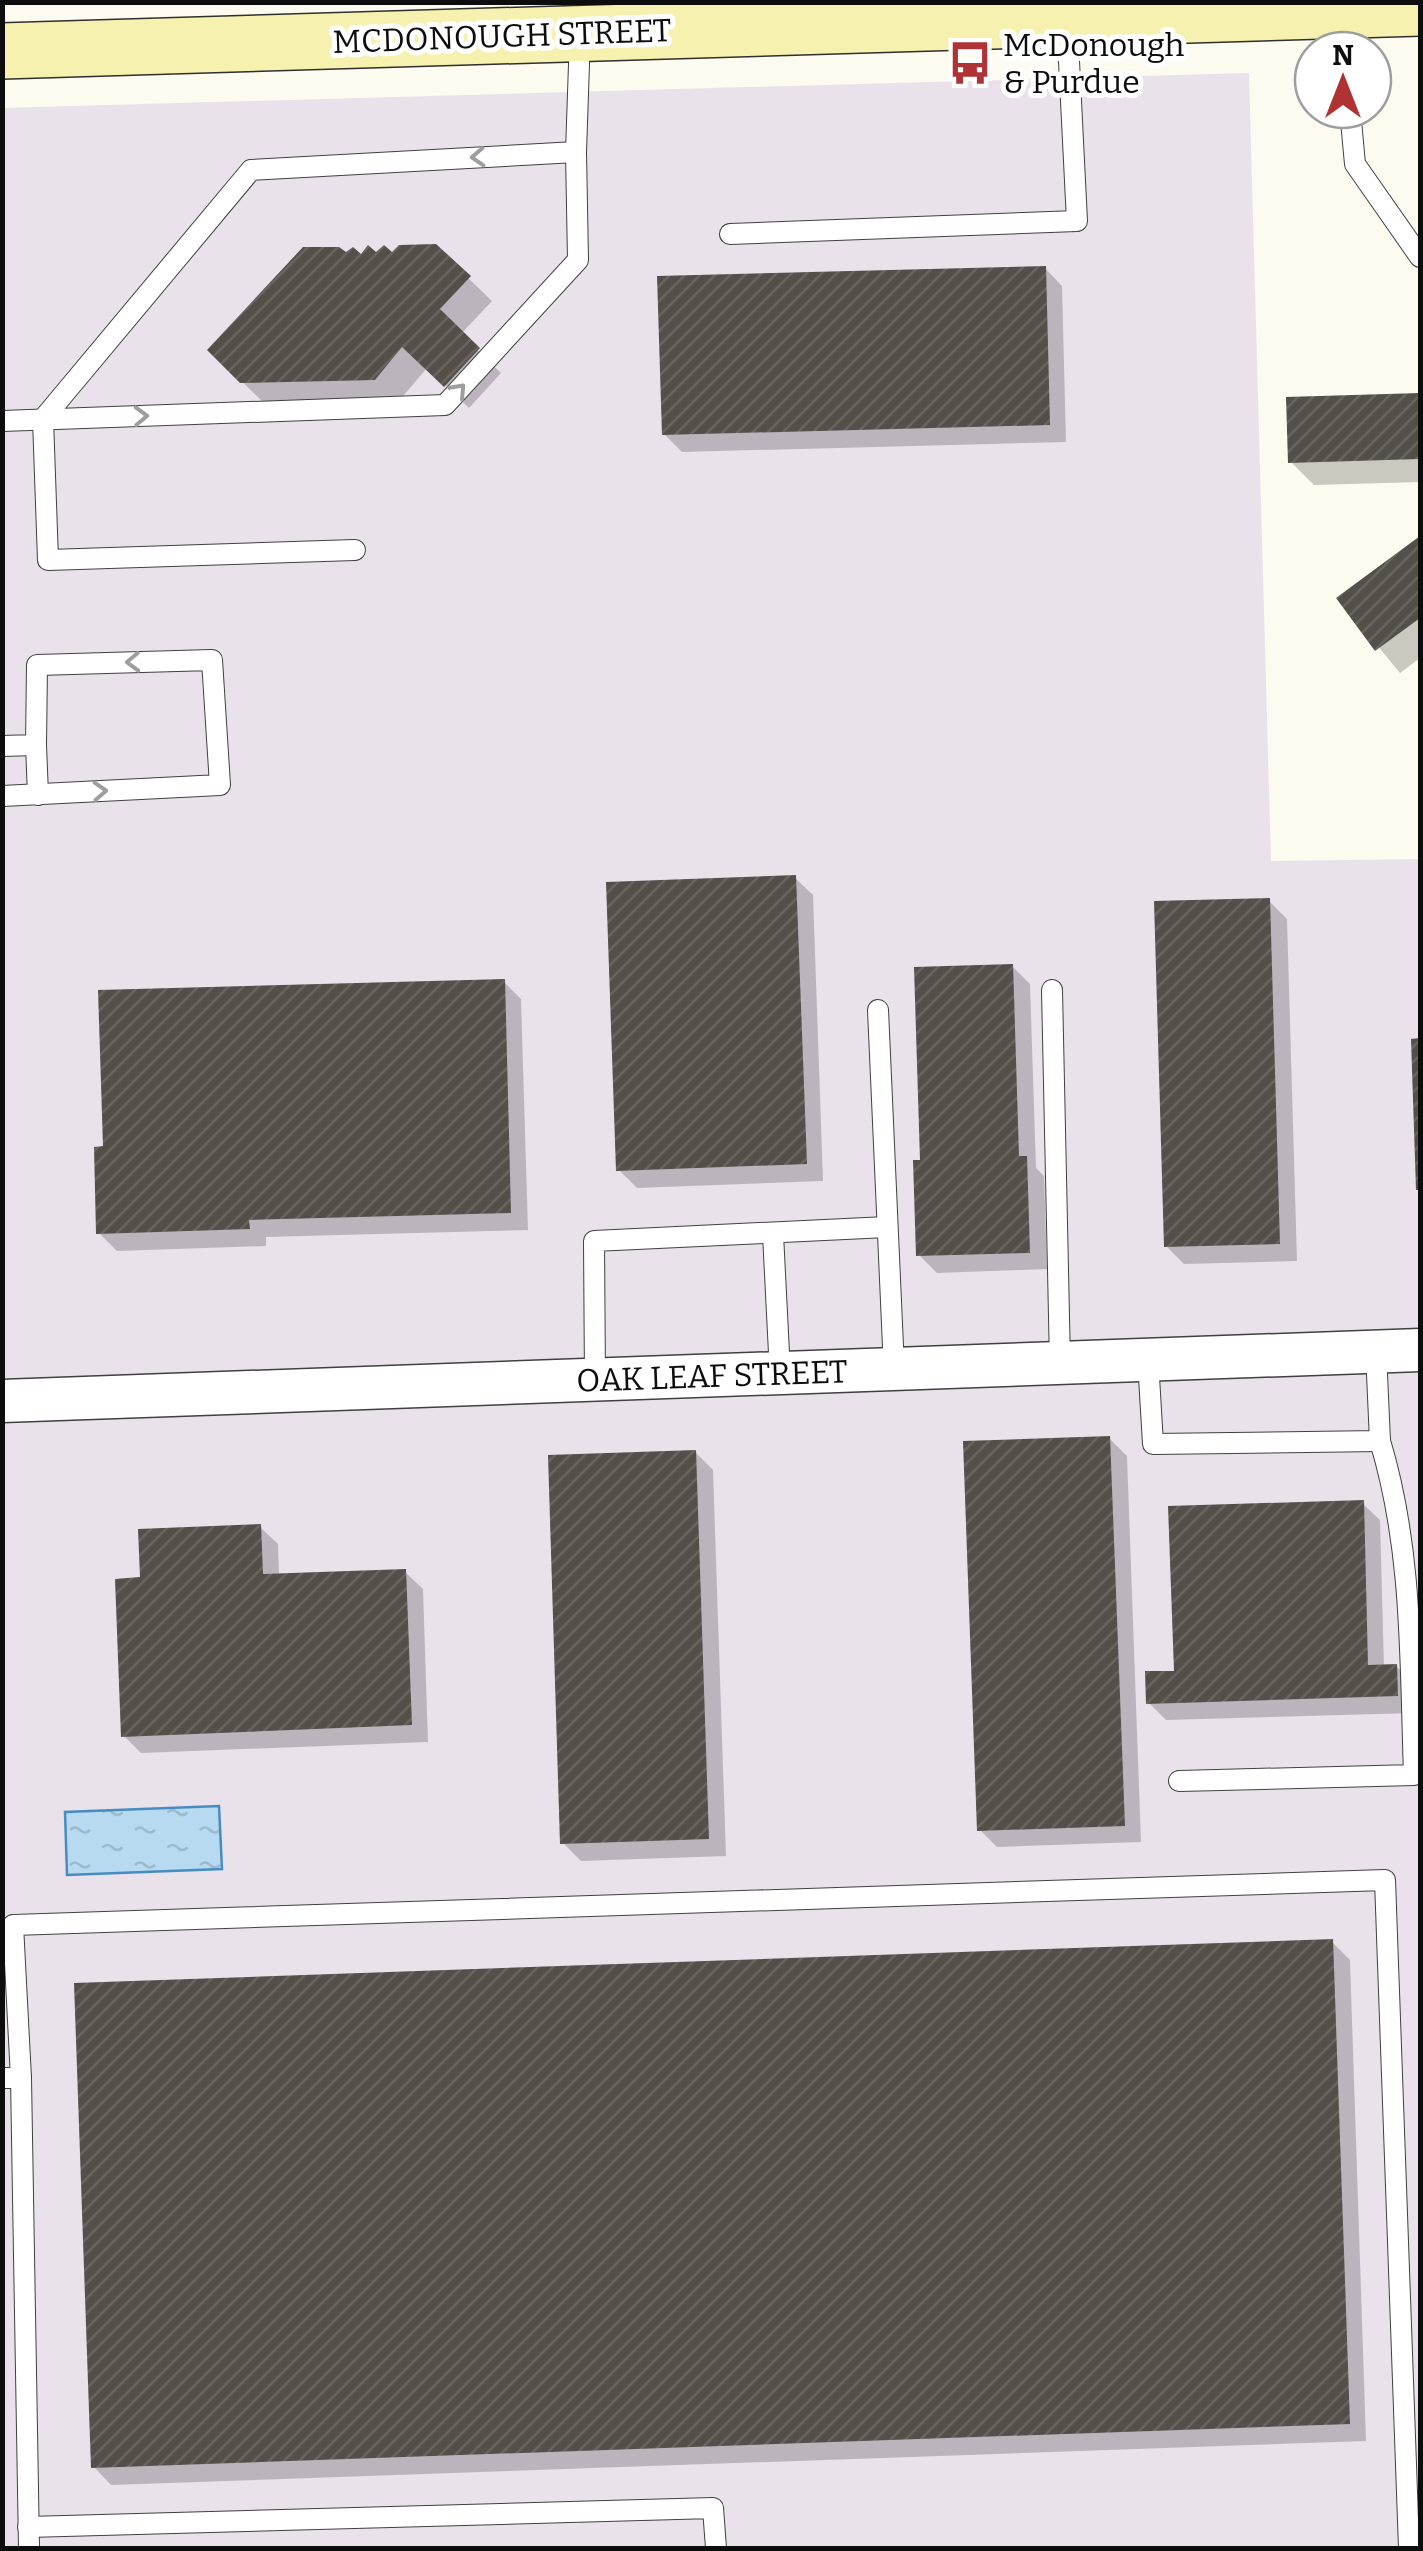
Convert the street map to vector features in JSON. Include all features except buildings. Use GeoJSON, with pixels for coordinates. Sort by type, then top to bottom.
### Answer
{"type":"FeatureCollection","features":[{"type":"Feature","properties":{"kind":"street","name":"MCDONOUGH STREET"},"geometry":{"type":"LineString","coordinates":[[2,51],[580,33],[800,14],[1163,9],[1344,30],[1420,8]]}},
{"type":"Feature","properties":{"kind":"street","name":"OAK LEAF STREET"},"geometry":{"type":"LineString","coordinates":[[2,1400],[1420,1350]]}},
{"type":"Feature","properties":{"kind":"lane"},"geometry":{"type":"LineString","coordinates":[[730,234],[1077,221],[1069,62],[1057,10]]}},
{"type":"Feature","properties":{"kind":"lane"},"geometry":{"type":"LineString","coordinates":[[2,421],[445,405],[578,260],[580,33]]}},
{"type":"Feature","properties":{"kind":"lane"},"geometry":{"type":"LineString","coordinates":[[1352,130],[1355,164],[1420,257]]}},
{"type":"Feature","properties":{"kind":"lane"},"geometry":{"type":"LineString","coordinates":[[355,550],[48,560],[43,419],[251,170],[576,152]]}},
{"type":"Feature","properties":{"kind":"lane"},"geometry":{"type":"LineString","coordinates":[[2,796],[220,786],[212,660],[37,666],[38,794]]}},
{"type":"Feature","properties":{"kind":"lane"},"geometry":{"type":"LineString","coordinates":[[2,746],[36,746]]}},
{"type":"Feature","properties":{"kind":"lane"},"geometry":{"type":"LineString","coordinates":[[1052,990],[1060,1363]]}},
{"type":"Feature","properties":{"kind":"lane"},"geometry":{"type":"LineString","coordinates":[[878,1010],[894,1369]]}},
{"type":"Feature","properties":{"kind":"lane"},"geometry":{"type":"LineString","coordinates":[[595,1380],[594,1241],[887,1227]]}},
{"type":"Feature","properties":{"kind":"lane"},"geometry":{"type":"LineString","coordinates":[[774,1234],[780,1373]]}},
{"type":"Feature","properties":{"kind":"lane"},"geometry":{"type":"LineString","coordinates":[[1179,1781],[1414,1775],[1406,1553],[1398,1500],[1380,1440],[1376,1352]]}},
{"type":"Feature","properties":{"kind":"lane"},"geometry":{"type":"LineString","coordinates":[[1148,1360],[1153,1444],[1380,1440]]}},
{"type":"Feature","properties":{"kind":"lane"},"geometry":{"type":"LineString","coordinates":[[29,2548],[12,2078],[13,1925],[1384,1880],[1409,2548]]}},
{"type":"Feature","properties":{"kind":"lane"},"geometry":{"type":"LineString","coordinates":[[28,2526],[713,2508],[716,2548]]}},
{"type":"Feature","properties":{"kind":"shaded area"},"geometry":{"type":"Polygon","coordinates":[[[1249,73],[1271,861],[1420,859],[1420,2548],[3,2548],[2,108],[1249,73]]]}},
{"type":"Feature","properties":{"kind":"water"},"geometry":{"type":"Polygon","coordinates":[[[219,1806],[222,1869],[67,1875],[65,1812],[219,1806]]]}},
{"type":"Feature","properties":{"kind":"place","name":"McDonough & Purdue"},"geometry":{"type":"Point","coordinates":[970,63]}}]}
